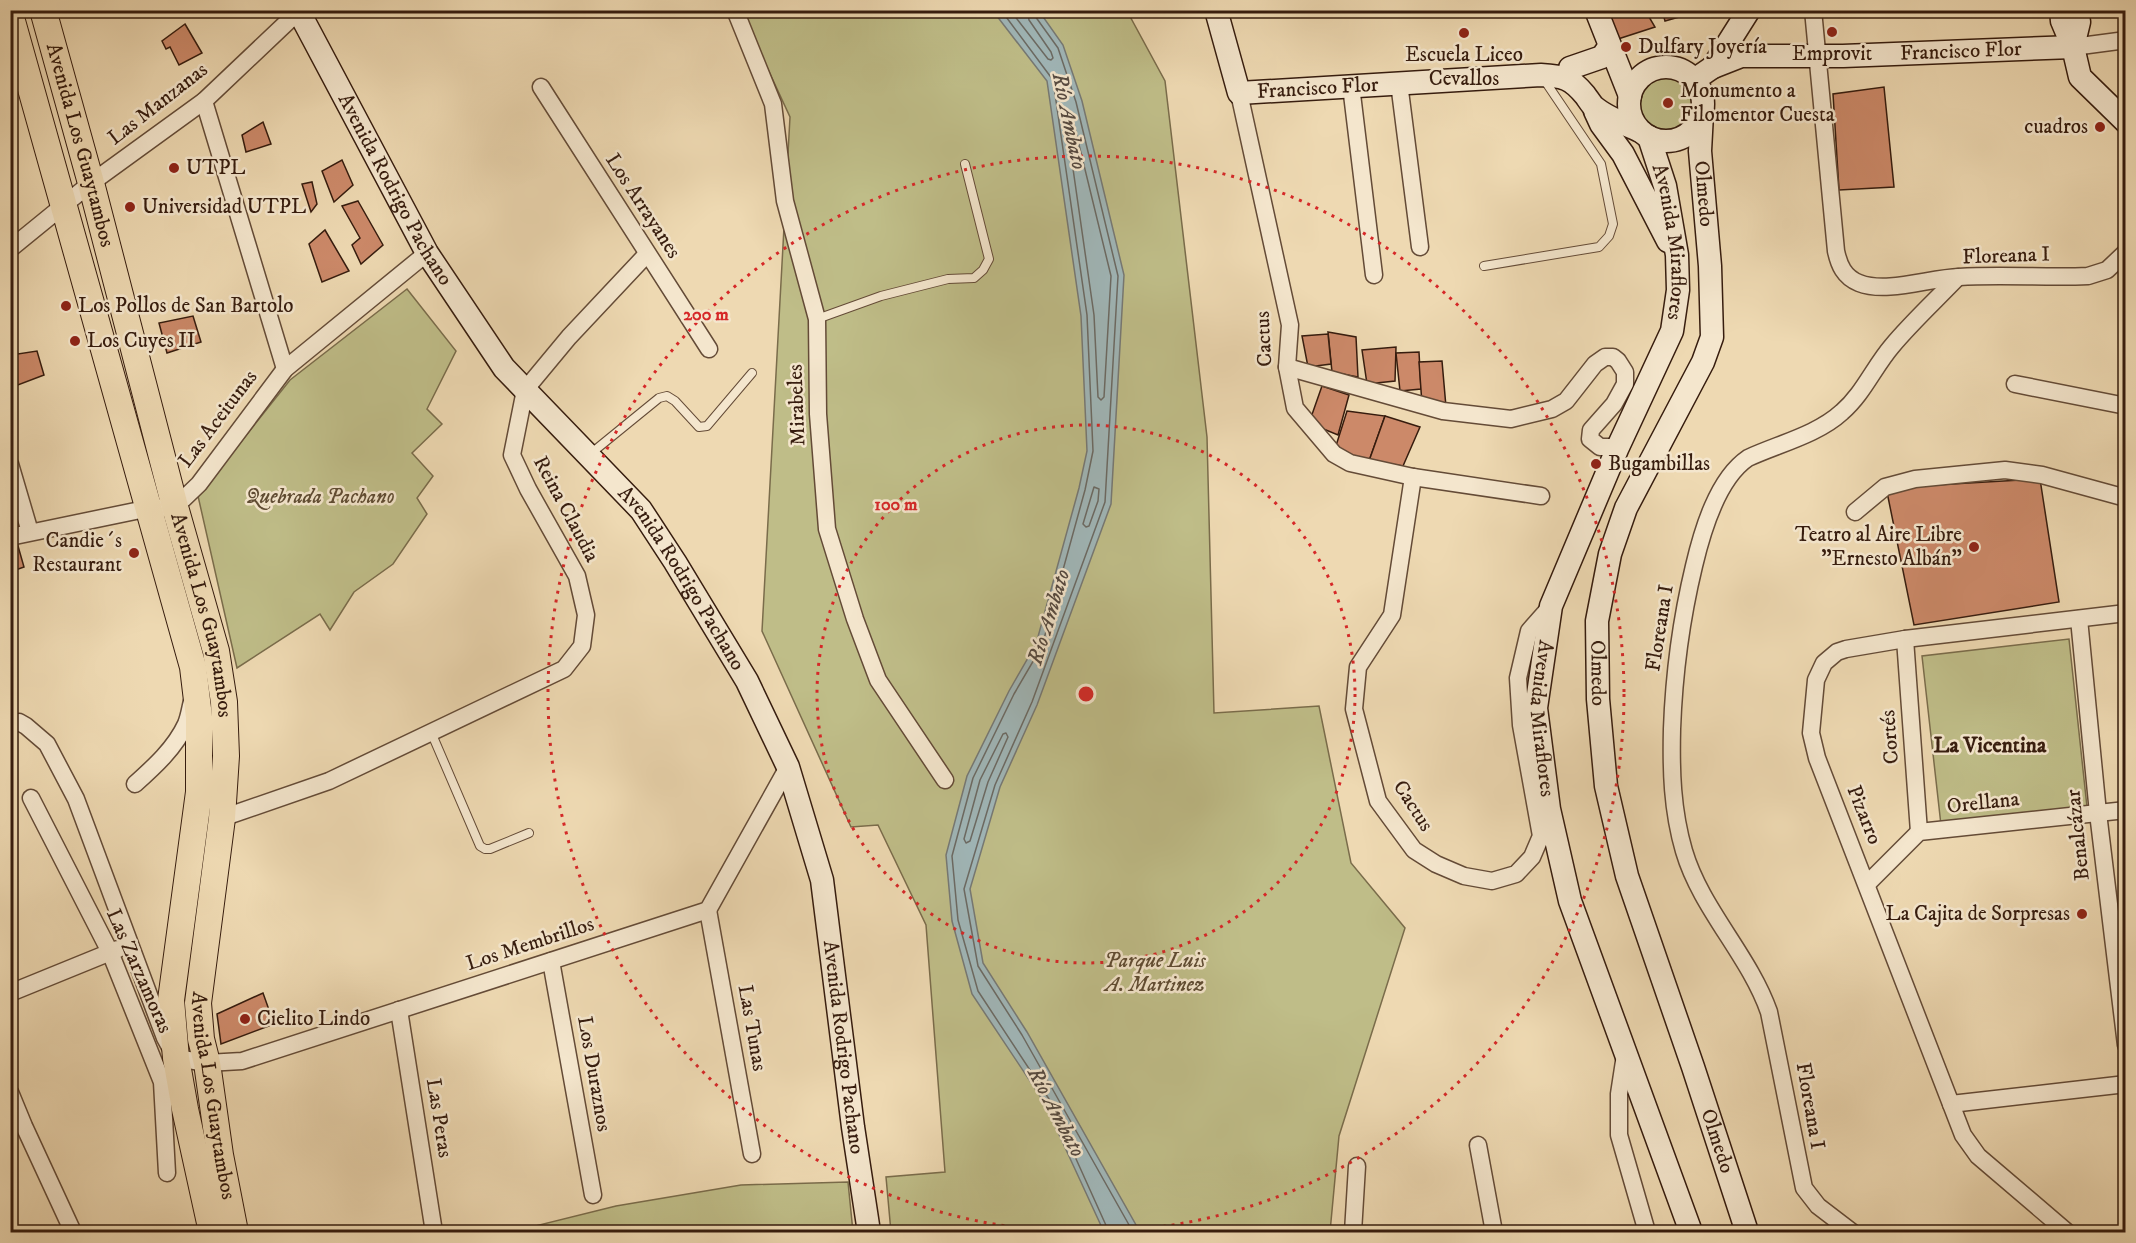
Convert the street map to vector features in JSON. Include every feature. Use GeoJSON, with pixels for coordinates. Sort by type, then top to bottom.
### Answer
{"type":"FeatureCollection","features":[{"type":"Feature","properties":{"kind":"main road","name":"Avenida Los Guaytambos"},"geometry":{"type":"LineString","coordinates":[[43,10],[91,183],[162,507],[196,688],[199,717],[199,792],[171,1000],[176,1058],[212,1233]]}},
{"type":"Feature","properties":{"kind":"main road"},"geometry":{"type":"LineString","coordinates":[[1216,10],[1239,93]]}},
{"type":"Feature","properties":{"kind":"main road"},"geometry":{"type":"LineString","coordinates":[[1596,10],[1630,98],[1631,117],[1644,134]]}},
{"type":"Feature","properties":{"kind":"main road"},"geometry":{"type":"LineString","coordinates":[[2061,10],[2062,21],[2073,47],[2080,77],[2126,122]]}},
{"type":"Feature","properties":{"kind":"main road"},"geometry":{"type":"LineString","coordinates":[[2073,47],[2079,22],[2077,10]]}},
{"type":"Feature","properties":{"kind":"main road","name":"Avenida Rodrigo Pachano"},"geometry":{"type":"LineString","coordinates":[[299,11],[427,253],[504,368],[640,510],[675,562],[747,681],[788,767],[822,880],[853,1127],[869,1233]]}},
{"type":"Feature","properties":{"kind":"main road"},"geometry":{"type":"LineString","coordinates":[[1713,67],[1745,12]]}},
{"type":"Feature","properties":{"kind":"main road","name":"Avenida Los Guaytambos"},"geometry":{"type":"LineString","coordinates":[[10,14],[64,203],[162,507],[216,651],[224,702],[226,756],[222,818],[198,1003],[201,1039],[235,1233]]}},
{"type":"Feature","properties":{"kind":"main road"},"geometry":{"type":"LineString","coordinates":[[1541,75],[1557,68],[1570,68],[1602,57],[1609,47]]}},
{"type":"Feature","properties":{"kind":"main road","name":"Francisco Flor"},"geometry":{"type":"LineString","coordinates":[[1694,80],[1713,67],[1741,56],[1818,56],[2073,47]]}},
{"type":"Feature","properties":{"kind":"main road"},"geometry":{"type":"LineString","coordinates":[[1570,68],[1607,102],[1630,98]]}},
{"type":"Feature","properties":{"kind":"main road"},"geometry":{"type":"LineString","coordinates":[[1541,75],[1566,78],[1574,82],[1594,106],[1617,121],[1659,141],[1681,138],[1697,124],[1702,114],[1702,96],[1694,80],[1681,70],[1674,68],[1658,68],[1643,75],[1637,81],[1630,98]]}},
{"type":"Feature","properties":{"kind":"main road","name":"Francisco Flor"},"geometry":{"type":"LineString","coordinates":[[1239,93],[1541,75]]}},
{"type":"Feature","properties":{"kind":"main road"},"geometry":{"type":"LineString","coordinates":[[1594,106],[1598,119],[1623,154],[1662,231],[1677,255]]}},
{"type":"Feature","properties":{"kind":"main road","name":"Olmedo"},"geometry":{"type":"LineString","coordinates":[[1702,114],[1700,151],[1710,266],[1712,337],[1703,362],[1626,508],[1610,554],[1597,621],[1598,699],[1606,786],[1627,876],[1747,1233]]}},
{"type":"Feature","properties":{"kind":"main road","name":"Avenida Miraflores"},"geometry":{"type":"LineString","coordinates":[[1644,134],[1665,186],[1677,255],[1678,290],[1672,331],[1618,447],[1551,606],[1536,708],[1549,808],[1570,901],[1692,1233]]}},
{"type":"Feature","properties":{"kind":"street","name":"Mirabeles"},"geometry":{"type":"LineString","coordinates":[[735,10],[772,104],[785,201],[817,319],[818,414],[827,529],[855,619],[878,680],[945,780]]}},
{"type":"Feature","properties":{"kind":"street"},"geometry":{"type":"LineString","coordinates":[[1813,10],[1836,251],[1845,273],[1858,283],[1876,287],[1958,277]]}},
{"type":"Feature","properties":{"kind":"street","name":"Las Manzanas"},"geometry":{"type":"LineString","coordinates":[[10,249],[64,203],[204,101],[299,11]]}},
{"type":"Feature","properties":{"kind":"street","name":"Francisco Flor"},"geometry":{"type":"LineString","coordinates":[[2073,47],[2126,40]]}},
{"type":"Feature","properties":{"kind":"street"},"geometry":{"type":"LineString","coordinates":[[1399,83],[1420,247]]}},
{"type":"Feature","properties":{"kind":"street"},"geometry":{"type":"LineString","coordinates":[[1351,86],[1374,275]]}},
{"type":"Feature","properties":{"kind":"street","name":"Los Arrayanes"},"geometry":{"type":"LineString","coordinates":[[541,87],[709,349]]}},
{"type":"Feature","properties":{"kind":"street","name":"Cactus"},"geometry":{"type":"LineString","coordinates":[[1239,93],[1290,325],[1287,367],[1295,408],[1334,454],[1350,464],[1413,477],[1541,496]]}},
{"type":"Feature","properties":{"kind":"street"},"geometry":{"type":"LineString","coordinates":[[204,101],[285,369]]}},
{"type":"Feature","properties":{"kind":"street","name":"Floreana I"},"geometry":{"type":"LineString","coordinates":[[1852,1233],[1818,1206],[1804,1188],[1769,1012],[1759,985],[1703,892],[1685,853],[1674,801],[1672,711],[1678,641],[1703,527],[1715,501],[1740,464],[1758,453],[1829,422],[1842,413],[1892,346],[1958,277],[2088,276],[2107,270],[2126,252]]}},
{"type":"Feature","properties":{"kind":"street","name":"Las Aceitunas"},"geometry":{"type":"LineString","coordinates":[[162,507],[199,484],[285,369],[427,253]]}},
{"type":"Feature","properties":{"kind":"street","name":"Reina Claudia"},"geometry":{"type":"LineString","coordinates":[[222,818],[329,781],[564,669],[582,646],[586,615],[577,576],[528,489],[512,455],[525,390],[569,337],[647,254]]}},
{"type":"Feature","properties":{"kind":"street"},"geometry":{"type":"LineString","coordinates":[[1287,367],[1443,411],[1511,419],[1552,409],[1566,401],[1595,364],[1605,357],[1613,357],[1624,372],[1625,384],[1614,404],[1591,430],[1590,439],[1600,447],[1618,447]]}},
{"type":"Feature","properties":{"kind":"street"},"geometry":{"type":"LineString","coordinates":[[2015,384],[2126,406]]}},
{"type":"Feature","properties":{"kind":"street"},"geometry":{"type":"LineString","coordinates":[[10,464],[30,532]]}},
{"type":"Feature","properties":{"kind":"street"},"geometry":{"type":"LineString","coordinates":[[1855,512],[1885,487],[1915,480],[2005,470],[2042,475],[2126,498]]}},
{"type":"Feature","properties":{"kind":"street","name":"Cactus"},"geometry":{"type":"LineString","coordinates":[[1413,477],[1392,615],[1358,668],[1354,709],[1378,801],[1414,850],[1436,864],[1464,876],[1492,881],[1516,874],[1532,857],[1540,836],[1521,725],[1518,678],[1529,631],[1551,606]]}},
{"type":"Feature","properties":{"kind":"street"},"geometry":{"type":"LineString","coordinates":[[10,537],[162,507]]}},
{"type":"Feature","properties":{"kind":"street","name":"Pizarro"},"geometry":{"type":"LineString","coordinates":[[2067,1233],[1978,1156],[1963,1135],[1813,746],[1811,722],[1816,680],[1824,663],[1837,652],[1905,639],[2126,613]]}},
{"type":"Feature","properties":{"kind":"street","name":"Benalcázar"},"geometry":{"type":"LineString","coordinates":[[2079,619],[2098,813],[2126,1046]]}},
{"type":"Feature","properties":{"kind":"street","name":"Cortés"},"geometry":{"type":"LineString","coordinates":[[1905,639],[1919,832]]}},
{"type":"Feature","properties":{"kind":"street"},"geometry":{"type":"LineString","coordinates":[[135,784],[156,765],[186,724],[196,688]]}},
{"type":"Feature","properties":{"kind":"street","name":"Las Zarzamoras"},"geometry":{"type":"LineString","coordinates":[[10,724],[19,722],[47,744],[76,799],[129,946],[165,1038],[176,1058]]}},
{"type":"Feature","properties":{"kind":"street"},"geometry":{"type":"LineString","coordinates":[[708,910],[788,767]]}},
{"type":"Feature","properties":{"kind":"street","name":"Las Zarzamoras"},"geometry":{"type":"LineString","coordinates":[[31,798],[110,952],[162,1082],[167,1173]]}},
{"type":"Feature","properties":{"kind":"street","name":"Orellana"},"geometry":{"type":"LineString","coordinates":[[1919,832],[2126,810]]}},
{"type":"Feature","properties":{"kind":"street"},"geometry":{"type":"LineString","coordinates":[[1867,884],[1919,832]]}},
{"type":"Feature","properties":{"kind":"street","name":"Los Membrillos"},"geometry":{"type":"LineString","coordinates":[[176,1058],[207,1064],[242,1061],[708,910]]}},
{"type":"Feature","properties":{"kind":"street","name":"Las Tunas"},"geometry":{"type":"LineString","coordinates":[[708,910],[752,1154]]}},
{"type":"Feature","properties":{"kind":"street"},"geometry":{"type":"LineString","coordinates":[[10,993],[129,946]]}},
{"type":"Feature","properties":{"kind":"street","name":"Los Duraznos"},"geometry":{"type":"LineString","coordinates":[[551,961],[593,1195]]}},
{"type":"Feature","properties":{"kind":"street","name":"Las Peras"},"geometry":{"type":"LineString","coordinates":[[399,1010],[434,1233]]}},
{"type":"Feature","properties":{"kind":"street"},"geometry":{"type":"LineString","coordinates":[[1625,1053],[1619,1094],[1619,1135],[1647,1233]]}},
{"type":"Feature","properties":{"kind":"street"},"geometry":{"type":"LineString","coordinates":[[1951,1104],[2126,1084]]}},
{"type":"Feature","properties":{"kind":"street"},"geometry":{"type":"LineString","coordinates":[[10,1092],[73,1233]]}},
{"type":"Feature","properties":{"kind":"street"},"geometry":{"type":"LineString","coordinates":[[1478,1145],[1494,1233]]}},
{"type":"Feature","properties":{"kind":"street"},"geometry":{"type":"LineString","coordinates":[[1353,1233],[1357,1166]]}},
{"type":"Feature","properties":{"kind":"lane"},"geometry":{"type":"LineString","coordinates":[[1484,266],[1599,247],[1609,236],[1613,224],[1601,164],[1541,75]]}},
{"type":"Feature","properties":{"kind":"lane"},"geometry":{"type":"LineString","coordinates":[[817,319],[881,296],[948,279],[974,278],[983,270],[989,259],[965,164]]}},
{"type":"Feature","properties":{"kind":"lane"},"geometry":{"type":"LineString","coordinates":[[589,456],[659,398],[667,396],[675,401],[699,427],[707,426],[752,373]]}},
{"type":"Feature","properties":{"kind":"lane"},"geometry":{"type":"LineString","coordinates":[[431,732],[480,846],[490,849],[529,833]]}},
{"type":"Feature","properties":{"kind":"green space","name":"Parque Luis A. Martinez"},"geometry":{"type":"Polygon","coordinates":[[[741,11],[1127,11],[1165,81],[1207,437],[1214,713],[1319,706],[1351,863],[1405,928],[1339,1136],[1330,1232],[891,1232],[886,1177],[945,1172],[926,925],[878,825],[851,827],[762,631],[790,117],[741,11]]]}},
{"type":"Feature","properties":{"kind":"green space"},"geometry":{"type":"Polygon","coordinates":[[[1666,71],[1684,77],[1692,85],[1698,103],[1692,121],[1684,129],[1666,135],[1648,129],[1640,121],[1634,103],[1640,85],[1648,77],[1666,71]]]}},
{"type":"Feature","properties":{"kind":"green space","name":"Quebrada Pachano"},"geometry":{"type":"Polygon","coordinates":[[[407,289],[456,351],[427,409],[442,424],[412,453],[433,476],[417,498],[427,514],[393,564],[354,592],[330,630],[320,614],[237,668],[198,496],[290,380],[407,289]]]}},
{"type":"Feature","properties":{"kind":"green space"},"geometry":{"type":"Polygon","coordinates":[[[2069,639],[2087,807],[1941,825],[1922,656],[2069,639]]]}},
{"type":"Feature","properties":{"kind":"green space"},"geometry":{"type":"Polygon","coordinates":[[[848,1182],[853,1232],[530,1232],[531,1227],[616,1206],[741,1185],[848,1182]]]}},
{"type":"Feature","properties":{"kind":"water","name":"Río Ambato"},"geometry":{"type":"Polygon","coordinates":[[[993,11],[1039,11],[1063,45],[1082,101],[1124,275],[1111,504],[1037,705],[1000,787],[970,889],[983,963],[1027,1032],[1140,1232],[1104,1232],[1044,1102],[972,994],[952,921],[946,855],[967,776],[1009,691],[1036,644],[1087,451],[1081,316],[1047,81],[993,11]]]}},
{"type":"Feature","properties":{"kind":"building"},"geometry":{"type":"Polygon","coordinates":[[[1608,10],[1645,10],[1655,27],[1618,39],[1608,10]]]}},
{"type":"Feature","properties":{"kind":"building"},"geometry":{"type":"Polygon","coordinates":[[[1662,10],[1697,10],[1697,12],[1665,21],[1662,10]]]}},
{"type":"Feature","properties":{"kind":"building"},"geometry":{"type":"Polygon","coordinates":[[[185,24],[202,53],[179,65],[170,47],[166,49],[162,41],[185,24]]]}},
{"type":"Feature","properties":{"kind":"building"},"geometry":{"type":"Polygon","coordinates":[[[1884,87],[1894,187],[1839,190],[1833,94],[1884,87]]]}},
{"type":"Feature","properties":{"kind":"building"},"geometry":{"type":"Polygon","coordinates":[[[263,122],[271,144],[246,152],[242,135],[263,122]]]}},
{"type":"Feature","properties":{"kind":"building"},"geometry":{"type":"Polygon","coordinates":[[[342,160],[353,185],[334,202],[322,171],[342,160]]]}},
{"type":"Feature","properties":{"kind":"building"},"geometry":{"type":"Polygon","coordinates":[[[312,182],[317,204],[311,212],[302,184],[312,182]]]}},
{"type":"Feature","properties":{"kind":"building"},"geometry":{"type":"Polygon","coordinates":[[[358,201],[383,245],[361,264],[352,245],[360,238],[342,206],[358,201]]]}},
{"type":"Feature","properties":{"kind":"building"},"geometry":{"type":"Polygon","coordinates":[[[325,230],[349,271],[322,282],[309,244],[325,230]]]}},
{"type":"Feature","properties":{"kind":"building"},"geometry":{"type":"Polygon","coordinates":[[[193,316],[201,342],[167,353],[159,323],[193,316]]]}},
{"type":"Feature","properties":{"kind":"building"},"geometry":{"type":"Polygon","coordinates":[[[1328,332],[1356,337],[1358,377],[1332,372],[1328,332]]]}},
{"type":"Feature","properties":{"kind":"building"},"geometry":{"type":"Polygon","coordinates":[[[10,334],[18,354],[37,351],[44,375],[10,388],[10,334]]]}},
{"type":"Feature","properties":{"kind":"building"},"geometry":{"type":"Polygon","coordinates":[[[1328,334],[1331,364],[1308,367],[1302,336],[1328,334]]]}},
{"type":"Feature","properties":{"kind":"building"},"geometry":{"type":"Polygon","coordinates":[[[1396,347],[1395,381],[1367,384],[1362,350],[1396,347]]]}},
{"type":"Feature","properties":{"kind":"building"},"geometry":{"type":"Polygon","coordinates":[[[1419,352],[1421,389],[1400,391],[1396,353],[1419,352]]]}},
{"type":"Feature","properties":{"kind":"building"},"geometry":{"type":"Polygon","coordinates":[[[1442,361],[1446,407],[1422,404],[1419,362],[1442,361]]]}},
{"type":"Feature","properties":{"kind":"building"},"geometry":{"type":"Polygon","coordinates":[[[1322,386],[1349,395],[1338,435],[1309,423],[1322,386]]]}},
{"type":"Feature","properties":{"kind":"building"},"geometry":{"type":"Polygon","coordinates":[[[1347,411],[1385,416],[1369,461],[1334,452],[1347,411]]]}},
{"type":"Feature","properties":{"kind":"building"},"geometry":{"type":"Polygon","coordinates":[[[1385,416],[1420,427],[1403,466],[1369,461],[1385,416]]]}},
{"type":"Feature","properties":{"kind":"building","name":"Teatro al Aire Libre \"Ernesto Albán\""},"geometry":{"type":"Polygon","coordinates":[[[2040,479],[2059,602],[1914,625],[1887,492],[1917,486],[2040,479]]]}},
{"type":"Feature","properties":{"kind":"building"},"geometry":{"type":"Polygon","coordinates":[[[18,546],[24,567],[10,572],[10,549],[18,546]]]}},
{"type":"Feature","properties":{"kind":"building","name":"Cielito Lindo"},"geometry":{"type":"Polygon","coordinates":[[[263,993],[274,1024],[221,1044],[217,1014],[263,993]]]}},
{"type":"Feature","properties":{"kind":"place","name":"Emprovit"},"geometry":{"type":"Point","coordinates":[1832,32]}},
{"type":"Feature","properties":{"kind":"place","name":"Escuela Liceo Cevallos"},"geometry":{"type":"Point","coordinates":[1464,33]}},
{"type":"Feature","properties":{"kind":"place","name":"Dulfary Joyería"},"geometry":{"type":"Point","coordinates":[1626,47]}},
{"type":"Feature","properties":{"kind":"place","name":"Monumento a Filomentor Cuesta"},"geometry":{"type":"Point","coordinates":[1668,103]}},
{"type":"Feature","properties":{"kind":"place","name":"cuadros"},"geometry":{"type":"Point","coordinates":[2100,127]}},
{"type":"Feature","properties":{"kind":"place","name":"UTPL"},"geometry":{"type":"Point","coordinates":[174,168]}},
{"type":"Feature","properties":{"kind":"place","name":"Universidad UTPL"},"geometry":{"type":"Point","coordinates":[130,207]}},
{"type":"Feature","properties":{"kind":"place","name":"Los Pollos de San Bartolo"},"geometry":{"type":"Point","coordinates":[66,306]}},
{"type":"Feature","properties":{"kind":"place","name":"Los Cuyes II"},"geometry":{"type":"Point","coordinates":[75,341]}},
{"type":"Feature","properties":{"kind":"place","name":"Bugambillas"},"geometry":{"type":"Point","coordinates":[1596,464]}},
{"type":"Feature","properties":{"kind":"place","name":"Teatro al Aire Libre \"Ernesto Albán\""},"geometry":{"type":"Point","coordinates":[1974,547]}},
{"type":"Feature","properties":{"kind":"place","name":"Candie´s Restaurant"},"geometry":{"type":"Point","coordinates":[134,553]}},
{"type":"Feature","properties":{"kind":"place","name":"La Cajita de Sorpresas"},"geometry":{"type":"Point","coordinates":[2082,914]}},
{"type":"Feature","properties":{"kind":"place","name":"Cielito Lindo"},"geometry":{"type":"Point","coordinates":[245,1019]}},
{"type":"Feature","properties":{"kind":"district","name":"La Vicentina"},"geometry":{"type":"Point","coordinates":[1990,745]}}]}
